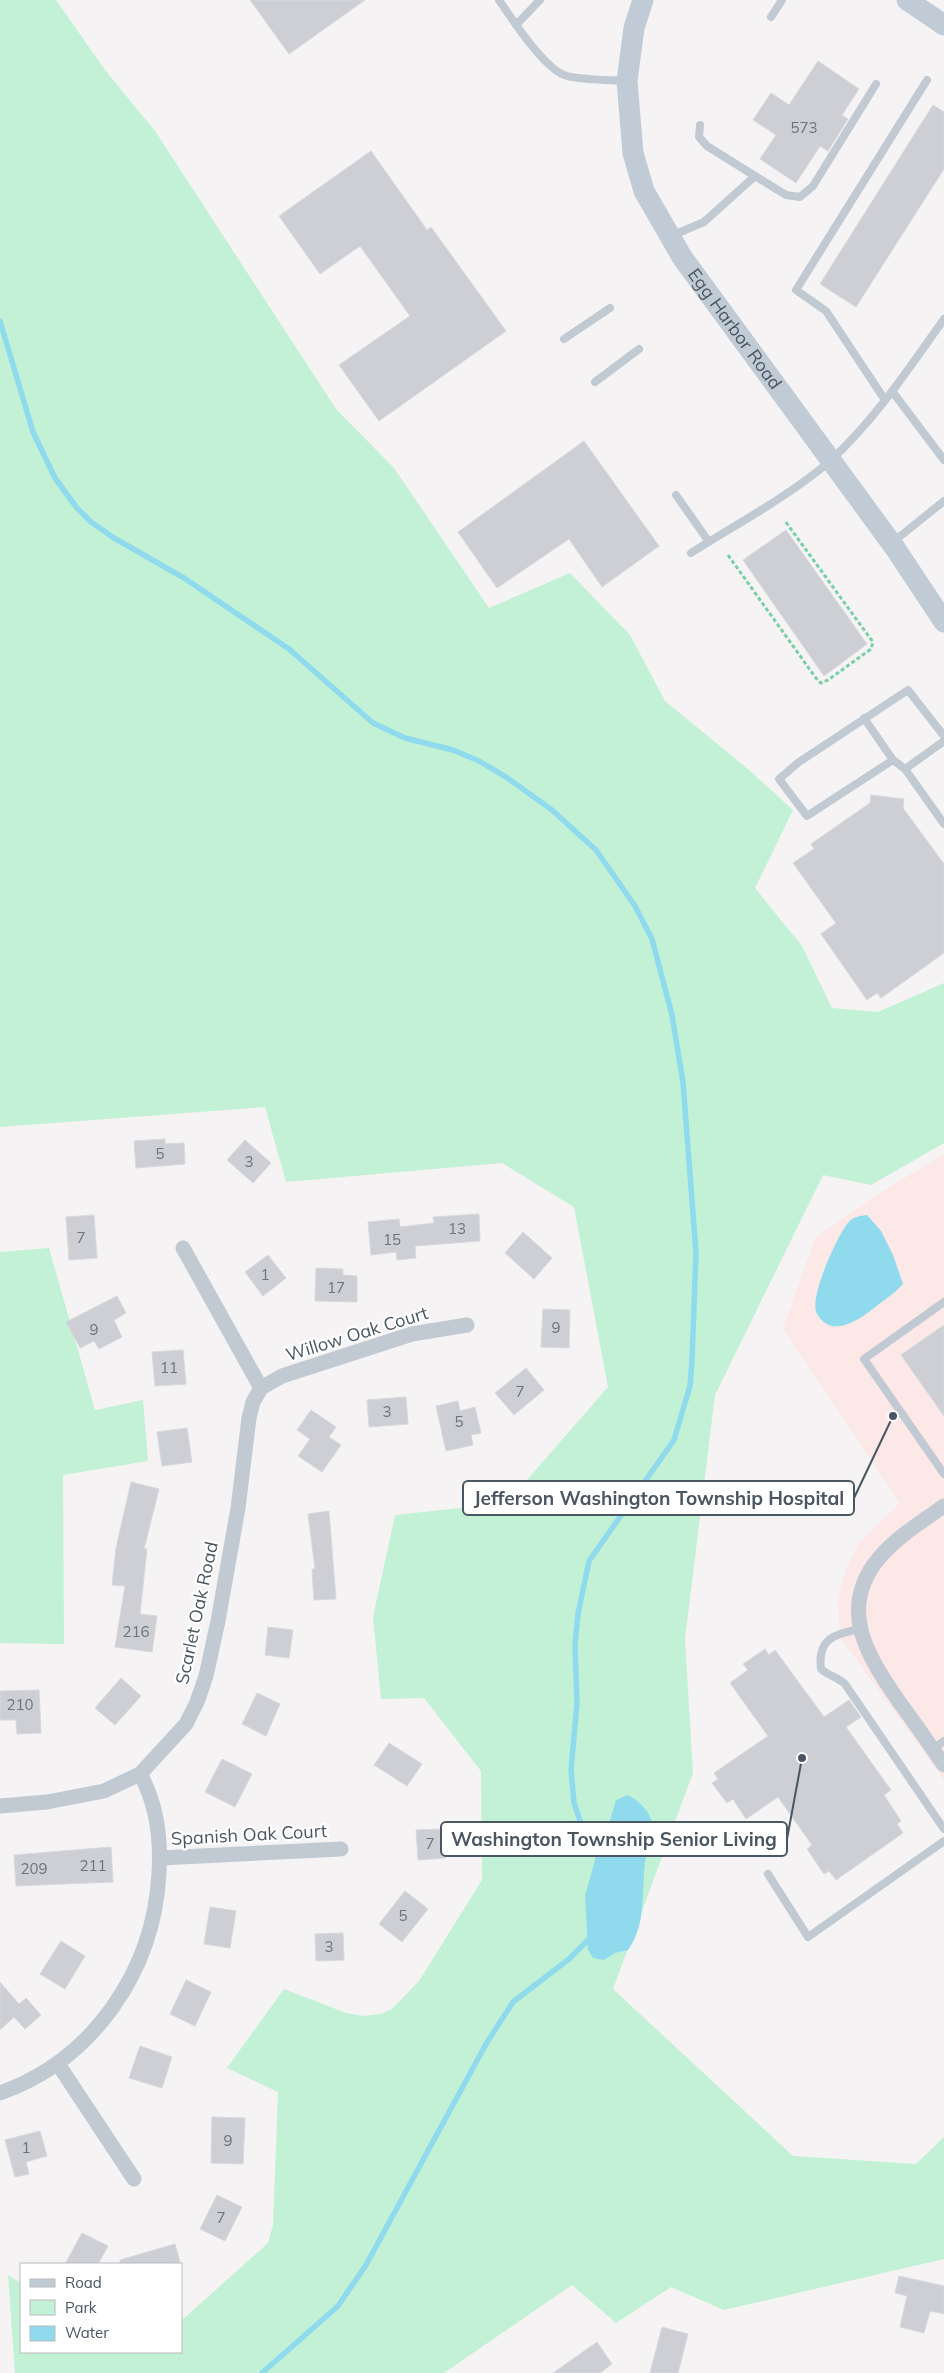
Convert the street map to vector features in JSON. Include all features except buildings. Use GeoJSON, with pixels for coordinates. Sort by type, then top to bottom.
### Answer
{"type":"FeatureCollection","features":[{"type":"Feature","properties":{"kind":"main road","name":"Egg Harbor Road"},"geometry":{"type":"LineString","coordinates":[[643,0],[634,28],[627,81],[631,136],[637,171],[644,191],[669,236],[891,544],[944,622]]}},
{"type":"Feature","properties":{"kind":"main road"},"geometry":{"type":"LineString","coordinates":[[907,0],[944,25]]}},
{"type":"Feature","properties":{"kind":"street"},"geometry":{"type":"LineString","coordinates":[[183,1248],[261,1388]]}},
{"type":"Feature","properties":{"kind":"street","name":"Willow Oak Court"},"geometry":{"type":"LineString","coordinates":[[261,1388],[282,1376],[412,1334],[468,1325]]}},
{"type":"Feature","properties":{"kind":"street","name":"Scarlet Oak Road"},"geometry":{"type":"LineString","coordinates":[[0,1806],[79,1798],[104,1791],[140,1774],[186,1724],[197,1702],[206,1676],[238,1508],[249,1418],[253,1402],[261,1388]]}},
{"type":"Feature","properties":{"kind":"street"},"geometry":{"type":"LineString","coordinates":[[944,1506],[903,1535],[877,1560],[862,1593],[860,1629],[868,1653],[876,1668],[938,1745],[944,1765]]}},
{"type":"Feature","properties":{"kind":"street"},"geometry":{"type":"LineString","coordinates":[[0,2093],[31,2080],[58,2064],[81,2044],[113,2008],[139,1961],[153,1926],[160,1858],[155,1812],[149,1790],[140,1774]]}},
{"type":"Feature","properties":{"kind":"street","name":"Spanish Oak Court"},"geometry":{"type":"LineString","coordinates":[[160,1858],[341,1849]]}},
{"type":"Feature","properties":{"kind":"street"},"geometry":{"type":"LineString","coordinates":[[58,2064],[134,2179]]}},
{"type":"Feature","properties":{"kind":"lane"},"geometry":{"type":"LineString","coordinates":[[499,0],[516,25],[549,66],[557,72],[575,77],[627,81]]}},
{"type":"Feature","properties":{"kind":"lane"},"geometry":{"type":"LineString","coordinates":[[516,25],[540,0]]}},
{"type":"Feature","properties":{"kind":"lane"},"geometry":{"type":"LineString","coordinates":[[771,17],[782,0]]}},
{"type":"Feature","properties":{"kind":"lane"},"geometry":{"type":"LineString","coordinates":[[884,400],[826,312],[796,290],[927,80]]}},
{"type":"Feature","properties":{"kind":"lane"},"geometry":{"type":"LineString","coordinates":[[700,125],[699,137],[707,146],[786,195],[800,197],[813,186],[876,84]]}},
{"type":"Feature","properties":{"kind":"lane"},"geometry":{"type":"LineString","coordinates":[[669,236],[704,222],[755,176]]}},
{"type":"Feature","properties":{"kind":"lane"},"geometry":{"type":"LineString","coordinates":[[564,339],[610,308]]}},
{"type":"Feature","properties":{"kind":"lane"},"geometry":{"type":"LineString","coordinates":[[691,554],[830,461],[892,391],[944,319]]}},
{"type":"Feature","properties":{"kind":"lane"},"geometry":{"type":"LineString","coordinates":[[595,382],[639,349]]}},
{"type":"Feature","properties":{"kind":"lane"},"geometry":{"type":"LineString","coordinates":[[892,391],[944,460]]}},
{"type":"Feature","properties":{"kind":"lane"},"geometry":{"type":"LineString","coordinates":[[676,495],[709,542]]}},
{"type":"Feature","properties":{"kind":"lane"},"geometry":{"type":"LineString","coordinates":[[891,544],[944,501]]}},
{"type":"Feature","properties":{"kind":"lane"},"geometry":{"type":"LineString","coordinates":[[894,760],[807,816],[779,779],[799,762],[908,690],[944,736]]}},
{"type":"Feature","properties":{"kind":"lane"},"geometry":{"type":"LineString","coordinates":[[864,718],[894,760],[905,769],[944,824]]}},
{"type":"Feature","properties":{"kind":"lane"},"geometry":{"type":"LineString","coordinates":[[905,769],[944,741]]}},
{"type":"Feature","properties":{"kind":"lane"},"geometry":{"type":"LineString","coordinates":[[944,1302],[864,1359],[944,1474]]}},
{"type":"Feature","properties":{"kind":"lane"},"geometry":{"type":"LineString","coordinates":[[860,1629],[834,1635],[825,1644],[819,1656],[821,1669],[829,1676],[839,1678],[845,1684],[944,1829]]}},
{"type":"Feature","properties":{"kind":"lane"},"geometry":{"type":"LineString","coordinates":[[768,1874],[808,1937],[944,1841]]}},
{"type":"Feature","properties":{"kind":"path"},"geometry":{"type":"LineString","coordinates":[[728,555],[818,681],[821,683],[828,680],[874,646],[786,521]]}},
{"type":"Feature","properties":{"kind":"shaded area"},"geometry":{"type":"Polygon","coordinates":[[[944,1154],[944,1780],[840,1637],[838,1598],[847,1567],[859,1543],[900,1503],[783,1329],[815,1238],[872,1198],[944,1154]]]}},
{"type":"Feature","properties":{"kind":"green space"},"geometry":{"type":"Polygon","coordinates":[[[0,0],[56,0],[105,70],[155,131],[336,409],[394,468],[489,608],[570,573],[630,635],[665,701],[749,770],[793,810],[755,888],[802,946],[832,1008],[878,1012],[944,983],[944,1143],[871,1185],[823,1175],[715,1395],[685,1639],[693,1773],[613,1989],[793,2156],[916,2164],[944,2137],[944,2259],[724,2310],[671,2287],[616,2323],[572,2285],[444,2373],[15,2373],[8,2275],[20,2282],[20,2353],[182,2353],[182,2320],[268,2243],[273,2225],[278,2092],[227,2068],[284,1989],[346,2013],[363,2016],[381,2014],[392,2009],[419,1981],[482,1880],[481,1771],[424,1698],[381,1699],[373,1617],[395,1515],[507,1503],[608,1387],[574,1207],[502,1163],[286,1182],[265,1107],[0,1127],[0,0]]]}},
{"type":"Feature","properties":{"kind":"green space"},"geometry":{"type":"Polygon","coordinates":[[[49,1248],[95,1410],[143,1400],[148,1461],[63,1475],[64,1644],[0,1643],[0,1252],[49,1248]]]}},
{"type":"Feature","properties":{"kind":"water"},"geometry":{"type":"Polygon","coordinates":[[[867,1215],[881,1231],[893,1255],[903,1284],[857,1320],[848,1324],[831,1326],[824,1322],[817,1314],[815,1306],[820,1282],[842,1231],[853,1218],[867,1215]]]}},
{"type":"Feature","properties":{"kind":"water"},"geometry":{"type":"Polygon","coordinates":[[[628,1795],[646,1810],[653,1828],[645,1864],[641,1919],[634,1940],[628,1950],[615,1953],[604,1960],[593,1958],[588,1950],[585,1896],[598,1849],[607,1830],[616,1800],[628,1795]]]}},
{"type":"Feature","properties":{"kind":"waterway"},"geometry":{"type":"LineString","coordinates":[[0,321],[33,432],[55,478],[77,508],[91,522],[114,538],[184,578],[289,649],[373,723],[405,738],[453,750],[479,761],[506,777],[552,810],[596,850],[635,906],[652,939],[672,1015],[683,1082],[696,1253],[692,1360],[690,1386],[674,1440],[589,1561],[578,1614],[575,1645],[577,1703],[571,1770],[574,1803],[582,1826],[599,1859]]}},
{"type":"Feature","properties":{"kind":"waterway"},"geometry":{"type":"LineString","coordinates":[[262,2373],[338,2306],[366,2265],[486,2044],[513,2002],[569,1959],[592,1936]]}},
{"type":"Feature","properties":{"kind":"place","name":"Jefferson Washington Township Hospital"},"geometry":{"type":"Point","coordinates":[893,1416]}},
{"type":"Feature","properties":{"kind":"place","name":"Washington Township Senior Living"},"geometry":{"type":"Point","coordinates":[802,1758]}}]}
